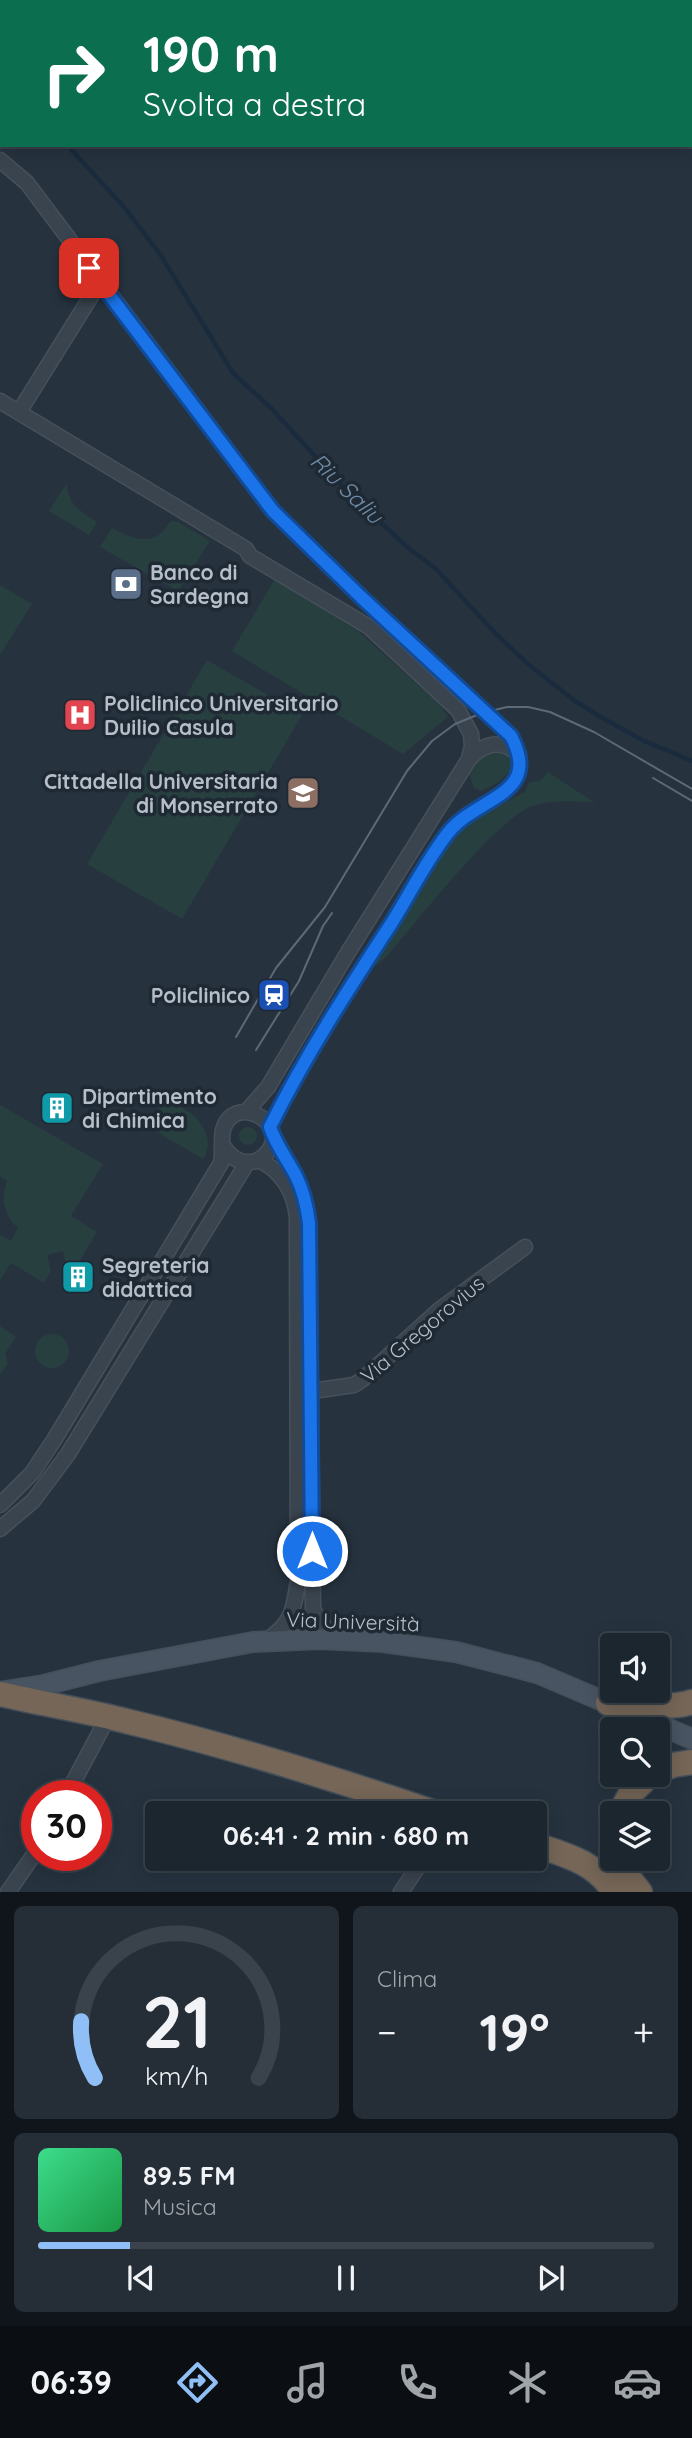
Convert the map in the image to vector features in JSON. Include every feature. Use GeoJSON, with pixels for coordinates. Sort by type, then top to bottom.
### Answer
{"type":"FeatureCollection","features":[{"type":"Feature","properties":{"kind":"highway"},"geometry":{"type":"LineString","coordinates":[[0,1693],[108,1717],[309,1771],[400,1801]]}},
{"type":"Feature","properties":{"kind":"highway"},"geometry":{"type":"LineString","coordinates":[[637,1703],[668,1707],[692,1702]]}},
{"type":"Feature","properties":{"kind":"highway"},"geometry":{"type":"LineString","coordinates":[[670,1766],[692,1762]]}},
{"type":"Feature","properties":{"kind":"highway"},"geometry":{"type":"LineString","coordinates":[[627,1801],[637,1787]]}},
{"type":"Feature","properties":{"kind":"highway"},"geometry":{"type":"LineString","coordinates":[[547,1849],[575,1858],[595,1870],[614,1892]]}},
{"type":"Feature","properties":{"kind":"highway"},"geometry":{"type":"LineString","coordinates":[[624,1871],[640,1892]]}},
{"type":"Feature","properties":{"kind":"main road","name":"Via Università"},"geometry":{"type":"LineString","coordinates":[[0,1693],[215,1648],[312,1639],[419,1645],[499,1661],[537,1673],[600,1700]]}},
{"type":"Feature","properties":{"kind":"main road","name":"Via Università"},"geometry":{"type":"LineString","coordinates":[[608,1703],[692,1739]]}},
{"type":"Feature","properties":{"kind":"street"},"geometry":{"type":"LineString","coordinates":[[0,160],[27,183],[273,511],[511,736],[520,756],[521,766],[513,785],[469,813],[448,832],[299,1070],[271,1130],[270,1149],[253,1161],[68,1454],[33,1501],[0,1529]]}},
{"type":"Feature","properties":{"kind":"street"},"geometry":{"type":"LineString","coordinates":[[19,412],[100,282]]}},
{"type":"Feature","properties":{"kind":"street"},"geometry":{"type":"LineString","coordinates":[[0,401],[246,549],[250,556],[369,628],[458,710],[471,734],[469,759]]}},
{"type":"Feature","properties":{"kind":"street"},"geometry":{"type":"LineString","coordinates":[[246,1112],[268,1087],[347,954],[469,759],[477,751],[495,744],[504,744],[520,756]]}},
{"type":"Feature","properties":{"kind":"street"},"geometry":{"type":"LineString","coordinates":[[0,1505],[32,1474],[54,1440],[221,1163],[226,1122],[239,1113],[261,1116],[296,1175],[309,1223],[313,1608],[317,1619],[328,1631],[350,1640]]}},
{"type":"Feature","properties":{"kind":"street"},"geometry":{"type":"LineString","coordinates":[[224,1147],[233,1158],[271,1166],[283,1179],[296,1203],[298,1580],[294,1611],[278,1633],[265,1642]]}},
{"type":"Feature","properties":{"kind":"street","name":"Via Gregorovius"},"geometry":{"type":"LineString","coordinates":[[312,1391],[354,1385],[363,1379],[439,1310],[525,1247]]}},
{"type":"Feature","properties":{"kind":"street"},"geometry":{"type":"LineString","coordinates":[[75,1780],[108,1717]]}},
{"type":"Feature","properties":{"kind":"street"},"geometry":{"type":"LineString","coordinates":[[8,1892],[22,1871]]}},
{"type":"Feature","properties":{"kind":"street"},"geometry":{"type":"LineString","coordinates":[[401,1892],[415,1871]]}},
{"type":"Feature","properties":{"kind":"green space"},"geometry":{"type":"Polygon","coordinates":[[[67,483],[72,502],[97,522],[89,535],[49,511],[67,483]]]}},
{"type":"Feature","properties":{"kind":"green space"},"geometry":{"type":"Polygon","coordinates":[[[171,521],[178,522],[210,541],[178,591],[100,547],[112,528],[131,537],[145,539],[158,535],[171,521]]]}},
{"type":"Feature","properties":{"kind":"green space"},"geometry":{"type":"Polygon","coordinates":[[[275,579],[359,632],[440,705],[448,717],[403,754],[232,651],[275,579]]]}},
{"type":"Feature","properties":{"kind":"green space"},"geometry":{"type":"Polygon","coordinates":[[[0,585],[32,604],[0,655],[0,585]]]}},
{"type":"Feature","properties":{"kind":"green space"},"geometry":{"type":"Polygon","coordinates":[[[207,660],[302,715],[182,919],[87,864],[207,660]]]}},
{"type":"Feature","properties":{"kind":"green space"},"geometry":{"type":"Polygon","coordinates":[[[493,749],[510,758],[512,770],[482,791],[474,788],[468,771],[479,755],[493,749]]]}},
{"type":"Feature","properties":{"kind":"green space"},"geometry":{"type":"Polygon","coordinates":[[[548,772],[595,803],[550,802],[535,805],[519,813],[480,848],[387,956],[373,968],[368,958],[443,848],[465,823],[525,792],[529,782],[540,781],[548,772]]]}},
{"type":"Feature","properties":{"kind":"green space"},"geometry":{"type":"Polygon","coordinates":[[[165,1102],[192,1114],[205,1130],[208,1140],[203,1159],[157,1132],[155,1116],[165,1102]]]}},
{"type":"Feature","properties":{"kind":"green space"},"geometry":{"type":"Polygon","coordinates":[[[0,1105],[103,1164],[71,1216],[97,1232],[74,1270],[66,1266],[63,1251],[47,1255],[51,1271],[44,1283],[11,1263],[0,1280],[0,1235],[11,1241],[18,1228],[7,1212],[4,1194],[7,1181],[0,1176],[0,1105]]]}},
{"type":"Feature","properties":{"kind":"green space"},"geometry":{"type":"Polygon","coordinates":[[[244,1127],[252,1127],[257,1136],[255,1143],[244,1145],[239,1140],[239,1132],[244,1127]]]}},
{"type":"Feature","properties":{"kind":"green space"},"geometry":{"type":"Polygon","coordinates":[[[0,1326],[16,1337],[5,1354],[8,1363],[0,1375],[0,1326]]]}},
{"type":"Feature","properties":{"kind":"green space"},"geometry":{"type":"Polygon","coordinates":[[[52,1334],[64,1339],[69,1351],[64,1363],[52,1368],[40,1363],[35,1351],[40,1339],[52,1334]]]}},
{"type":"Feature","properties":{"kind":"waterway","name":"Riu Saliu"},"geometry":{"type":"LineString","coordinates":[[69,147],[124,207],[160,254],[233,373],[272,409],[344,488],[407,547],[435,568],[496,634],[529,665],[599,716],[642,740],[692,761]]}},
{"type":"Feature","properties":{"kind":"tram line"},"geometry":{"type":"LineString","coordinates":[[236,1037],[276,968],[325,907],[407,771],[432,741],[455,724],[507,707],[528,707],[550,712],[594,732],[692,789]]}},
{"type":"Feature","properties":{"kind":"tram line"},"geometry":{"type":"LineString","coordinates":[[653,778],[692,801]]}},
{"type":"Feature","properties":{"kind":"tram line"},"geometry":{"type":"LineString","coordinates":[[256,1050],[299,981],[323,926],[332,913]]}},
{"type":"Feature","properties":{"kind":"place","name":"Banco di Sardegna"},"geometry":{"type":"Point","coordinates":[126,584]}},
{"type":"Feature","properties":{"kind":"place","name":"Policlinico Universitario Duilio Casula"},"geometry":{"type":"Point","coordinates":[80,715]}},
{"type":"Feature","properties":{"kind":"place","name":"Cittadella Universitaria di Monserrato"},"geometry":{"type":"Point","coordinates":[303,793]}},
{"type":"Feature","properties":{"kind":"place","name":"Policlinico"},"geometry":{"type":"Point","coordinates":[274,995]}},
{"type":"Feature","properties":{"kind":"place","name":"Dipartimento di Chimica"},"geometry":{"type":"Point","coordinates":[57,1108]}},
{"type":"Feature","properties":{"kind":"place","name":"Segreteria didattica"},"geometry":{"type":"Point","coordinates":[78,1277]}},
{"type":"Feature","properties":{"kind":"route"},"geometry":{"type":"LineString","coordinates":[[89,268],[273,511],[511,736],[520,756],[519,775],[513,785],[469,813],[448,832],[299,1070],[270,1127],[277,1145],[296,1175],[309,1223],[312,1551]]}}]}
